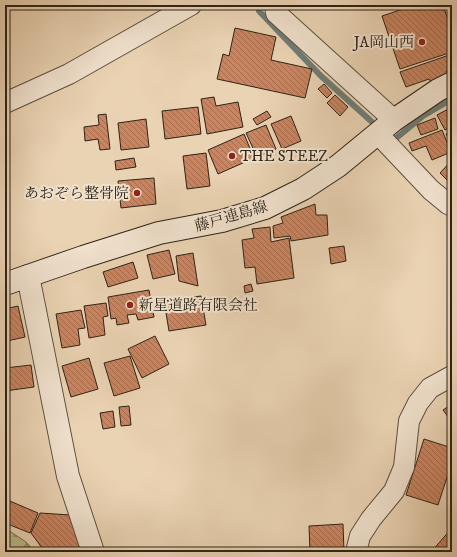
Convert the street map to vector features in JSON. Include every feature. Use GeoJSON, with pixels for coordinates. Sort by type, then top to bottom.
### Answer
{"type":"FeatureCollection","features":[{"type":"Feature","properties":{"kind":"main road","name":"藤戸連島線"},"geometry":{"type":"LineString","coordinates":[[5,284],[159,233],[222,221],[265,208],[303,189],[338,166],[394,120],[452,82]]}},
{"type":"Feature","properties":{"kind":"main road"},"geometry":{"type":"LineString","coordinates":[[28,276],[68,476],[93,552]]}},
{"type":"Feature","properties":{"kind":"street"},"geometry":{"type":"LineString","coordinates":[[5,103],[69,74],[191,5]]}},
{"type":"Feature","properties":{"kind":"street"},"geometry":{"type":"LineString","coordinates":[[275,5],[276,13],[394,120]]}},
{"type":"Feature","properties":{"kind":"street"},"geometry":{"type":"LineString","coordinates":[[378,134],[431,190],[452,206]]}},
{"type":"Feature","properties":{"kind":"street"},"geometry":{"type":"LineString","coordinates":[[356,552],[360,536],[371,519],[394,491],[404,466],[409,421],[418,403],[430,388],[452,376]]}},
{"type":"Feature","properties":{"kind":"green space"},"geometry":{"type":"Polygon","coordinates":[[[5,528],[26,542],[35,552],[5,552],[5,528]]]}},
{"type":"Feature","properties":{"kind":"building","name":"JA岡山西"},"geometry":{"type":"Polygon","coordinates":[[[415,5],[443,5],[452,32],[452,52],[400,69],[382,16],[415,5]]]}},
{"type":"Feature","properties":{"kind":"building"},"geometry":{"type":"Polygon","coordinates":[[[235,28],[276,37],[271,60],[312,69],[305,98],[217,79],[223,54],[229,56],[235,28]]]}},
{"type":"Feature","properties":{"kind":"building"},"geometry":{"type":"Polygon","coordinates":[[[452,54],[452,69],[446,71],[448,77],[431,82],[429,79],[406,87],[400,72],[452,54]]]}},
{"type":"Feature","properties":{"kind":"building"},"geometry":{"type":"Polygon","coordinates":[[[324,84],[332,93],[327,98],[318,89],[324,84]]]}},
{"type":"Feature","properties":{"kind":"building"},"geometry":{"type":"Polygon","coordinates":[[[335,95],[348,107],[340,116],[327,103],[335,95]]]}},
{"type":"Feature","properties":{"kind":"building"},"geometry":{"type":"Polygon","coordinates":[[[214,97],[216,106],[238,102],[243,127],[207,134],[201,99],[214,97]]]}},
{"type":"Feature","properties":{"kind":"building"},"geometry":{"type":"Polygon","coordinates":[[[198,107],[201,134],[165,139],[162,111],[198,107]]]}},
{"type":"Feature","properties":{"kind":"building"},"geometry":{"type":"Polygon","coordinates":[[[452,107],[452,127],[445,130],[437,115],[452,107]]]}},
{"type":"Feature","properties":{"kind":"building"},"geometry":{"type":"Polygon","coordinates":[[[267,111],[271,117],[257,125],[253,119],[267,111]]]}},
{"type":"Feature","properties":{"kind":"building"},"geometry":{"type":"Polygon","coordinates":[[[106,114],[110,149],[100,150],[98,139],[85,141],[84,127],[99,125],[98,115],[106,114]]]}},
{"type":"Feature","properties":{"kind":"building"},"geometry":{"type":"Polygon","coordinates":[[[291,116],[301,141],[282,149],[271,124],[291,116]]]}},
{"type":"Feature","properties":{"kind":"building"},"geometry":{"type":"Polygon","coordinates":[[[435,118],[438,129],[421,135],[417,125],[435,118]]]}},
{"type":"Feature","properties":{"kind":"building"},"geometry":{"type":"Polygon","coordinates":[[[146,119],[149,147],[121,150],[118,123],[146,119]]]}},
{"type":"Feature","properties":{"kind":"building"},"geometry":{"type":"Polygon","coordinates":[[[266,125],[276,149],[257,157],[246,133],[266,125]]]}},
{"type":"Feature","properties":{"kind":"building"},"geometry":{"type":"Polygon","coordinates":[[[442,130],[451,152],[432,160],[426,146],[412,151],[409,143],[442,130]]]}},
{"type":"Feature","properties":{"kind":"building"},"geometry":{"type":"Polygon","coordinates":[[[452,131],[452,145],[446,134],[452,131]]]}},
{"type":"Feature","properties":{"kind":"building","name":"THE STEEZ"},"geometry":{"type":"Polygon","coordinates":[[[244,134],[254,158],[218,174],[208,150],[244,134]]]}},
{"type":"Feature","properties":{"kind":"building"},"geometry":{"type":"Polygon","coordinates":[[[206,153],[210,186],[187,189],[183,156],[206,153]]]}},
{"type":"Feature","properties":{"kind":"building"},"geometry":{"type":"Polygon","coordinates":[[[134,158],[136,167],[116,170],[115,161],[134,158]]]}},
{"type":"Feature","properties":{"kind":"building"},"geometry":{"type":"Polygon","coordinates":[[[452,160],[452,177],[448,181],[440,173],[452,160]]]}},
{"type":"Feature","properties":{"kind":"building","name":"あおぞら整骨院"},"geometry":{"type":"Polygon","coordinates":[[[154,178],[156,204],[121,208],[118,181],[154,178]]]}},
{"type":"Feature","properties":{"kind":"building"},"geometry":{"type":"Polygon","coordinates":[[[315,204],[316,215],[327,215],[328,235],[291,241],[290,236],[274,238],[273,226],[283,223],[281,217],[315,204]]]}},
{"type":"Feature","properties":{"kind":"building"},"geometry":{"type":"Polygon","coordinates":[[[270,227],[271,242],[289,238],[294,278],[257,284],[255,267],[245,268],[242,240],[254,238],[252,229],[270,227]]]}},
{"type":"Feature","properties":{"kind":"building"},"geometry":{"type":"Polygon","coordinates":[[[344,246],[346,261],[331,264],[329,248],[344,246]]]}},
{"type":"Feature","properties":{"kind":"building"},"geometry":{"type":"Polygon","coordinates":[[[169,250],[175,274],[153,279],[147,255],[169,250]]]}},
{"type":"Feature","properties":{"kind":"building"},"geometry":{"type":"Polygon","coordinates":[[[193,253],[198,286],[179,281],[176,256],[193,253]]]}},
{"type":"Feature","properties":{"kind":"building"},"geometry":{"type":"Polygon","coordinates":[[[133,262],[138,278],[108,287],[103,272],[133,262]]]}},
{"type":"Feature","properties":{"kind":"building"},"geometry":{"type":"Polygon","coordinates":[[[251,284],[253,291],[245,293],[244,286],[251,284]]]}},
{"type":"Feature","properties":{"kind":"building","name":"新星道路有限会社"},"geometry":{"type":"Polygon","coordinates":[[[149,290],[154,317],[138,320],[136,314],[127,315],[129,323],[117,325],[116,318],[111,319],[108,297],[149,290]]]}},
{"type":"Feature","properties":{"kind":"building"},"geometry":{"type":"Polygon","coordinates":[[[201,296],[206,325],[169,331],[164,301],[201,296]]]}},
{"type":"Feature","properties":{"kind":"building"},"geometry":{"type":"Polygon","coordinates":[[[106,303],[108,316],[103,317],[105,335],[89,338],[84,306],[106,303]]]}},
{"type":"Feature","properties":{"kind":"building"},"geometry":{"type":"Polygon","coordinates":[[[18,306],[25,337],[7,341],[9,346],[5,347],[5,309],[18,306]]]}},
{"type":"Feature","properties":{"kind":"building"},"geometry":{"type":"Polygon","coordinates":[[[81,310],[85,328],[78,329],[80,345],[62,348],[56,314],[81,310]]]}},
{"type":"Feature","properties":{"kind":"building"},"geometry":{"type":"Polygon","coordinates":[[[155,336],[169,364],[142,378],[128,349],[155,336]]]}},
{"type":"Feature","properties":{"kind":"building"},"geometry":{"type":"Polygon","coordinates":[[[130,356],[140,388],[114,396],[104,363],[130,356]]]}},
{"type":"Feature","properties":{"kind":"building"},"geometry":{"type":"Polygon","coordinates":[[[89,358],[98,389],[71,397],[62,366],[89,358]]]}},
{"type":"Feature","properties":{"kind":"building"},"geometry":{"type":"Polygon","coordinates":[[[31,365],[34,387],[5,391],[5,368],[31,365]]]}},
{"type":"Feature","properties":{"kind":"building"},"geometry":{"type":"Polygon","coordinates":[[[452,404],[452,422],[443,410],[452,404]]]}},
{"type":"Feature","properties":{"kind":"building"},"geometry":{"type":"Polygon","coordinates":[[[129,406],[131,425],[121,426],[119,407],[129,406]]]}},
{"type":"Feature","properties":{"kind":"building"},"geometry":{"type":"Polygon","coordinates":[[[113,411],[115,427],[103,429],[100,413],[113,411]]]}},
{"type":"Feature","properties":{"kind":"building"},"geometry":{"type":"Polygon","coordinates":[[[424,439],[452,448],[452,462],[438,505],[406,495],[424,439]]]}},
{"type":"Feature","properties":{"kind":"building"},"geometry":{"type":"Polygon","coordinates":[[[452,493],[452,502],[448,499],[452,493]]]}},
{"type":"Feature","properties":{"kind":"building"},"geometry":{"type":"Polygon","coordinates":[[[5,499],[38,513],[30,533],[5,523],[5,499]]]}},
{"type":"Feature","properties":{"kind":"building"},"geometry":{"type":"Polygon","coordinates":[[[40,513],[70,515],[83,552],[45,552],[31,533],[40,513]]]}},
{"type":"Feature","properties":{"kind":"building"},"geometry":{"type":"Polygon","coordinates":[[[343,524],[344,552],[310,552],[309,526],[343,524]]]}},
{"type":"Feature","properties":{"kind":"building"},"geometry":{"type":"Polygon","coordinates":[[[452,528],[452,552],[431,552],[452,528]]]}},
{"type":"Feature","properties":{"kind":"waterway"},"geometry":{"type":"LineString","coordinates":[[260,5],[259,11],[321,76],[371,121]]}},
{"type":"Feature","properties":{"kind":"waterway"},"geometry":{"type":"LineString","coordinates":[[450,5],[452,11]]}},
{"type":"Feature","properties":{"kind":"waterway"},"geometry":{"type":"LineString","coordinates":[[398,144],[394,140],[423,116],[452,99]]}},
{"type":"Feature","properties":{"kind":"place","name":"JA岡山西"},"geometry":{"type":"Point","coordinates":[422,42]}},
{"type":"Feature","properties":{"kind":"place","name":"THE STEEZ"},"geometry":{"type":"Point","coordinates":[232,156]}},
{"type":"Feature","properties":{"kind":"place","name":"あおぞら整骨院"},"geometry":{"type":"Point","coordinates":[137,193]}},
{"type":"Feature","properties":{"kind":"place","name":"新星道路有限会社"},"geometry":{"type":"Point","coordinates":[130,305]}}]}
